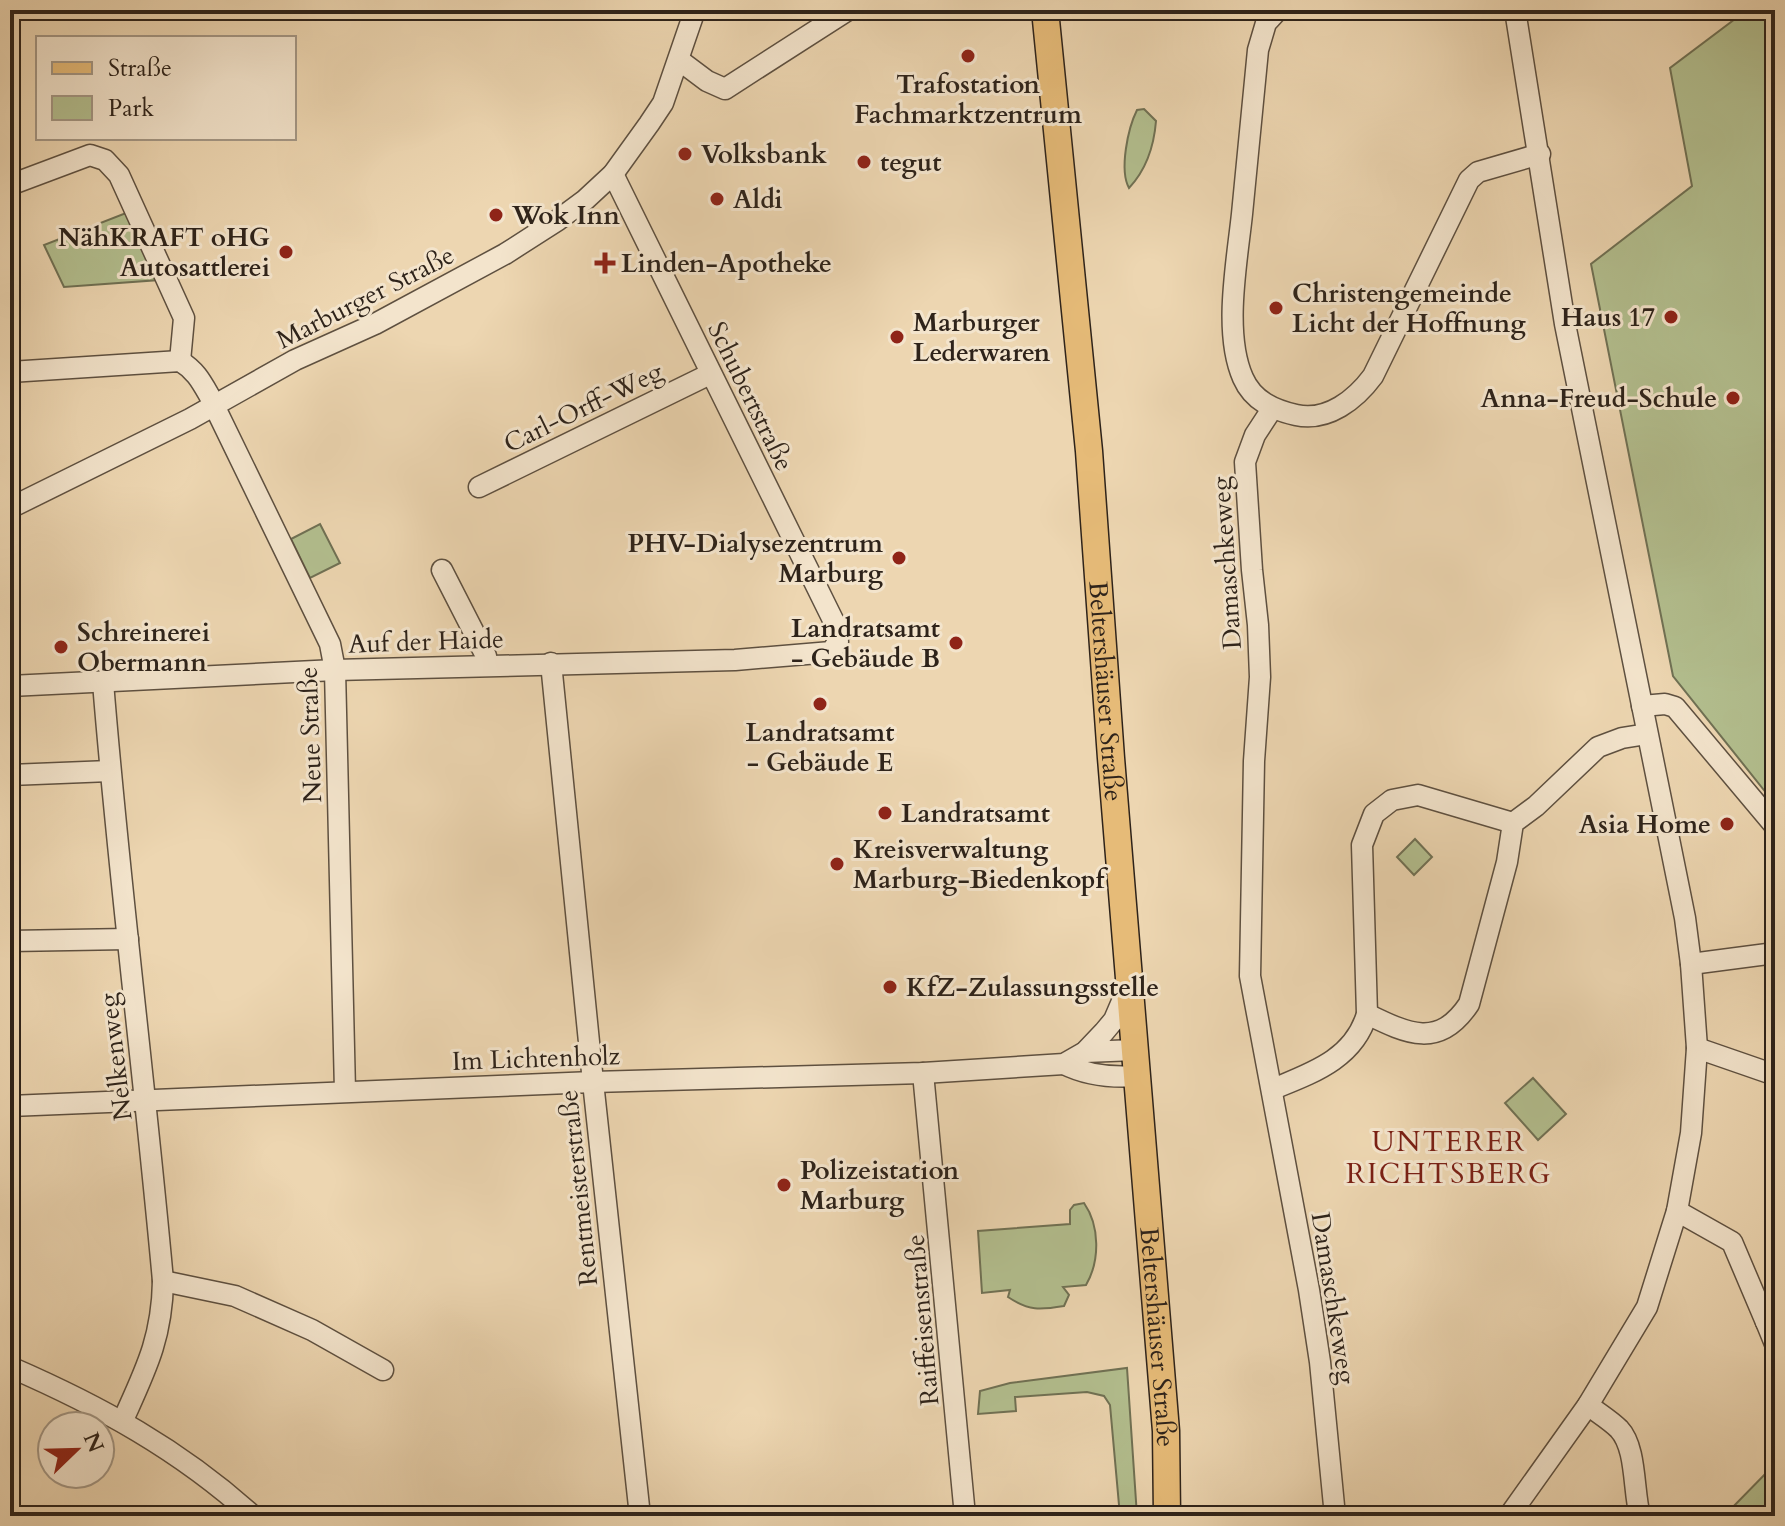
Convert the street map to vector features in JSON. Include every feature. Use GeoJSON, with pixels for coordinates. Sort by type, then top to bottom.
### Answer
{"type":"FeatureCollection","features":[{"type":"Feature","properties":{"kind":"main road","name":"Beltershäuser Straße"},"geometry":{"type":"LineString","coordinates":[[1045,10],[1089,451],[1166,1431],[1167,1516]]}},
{"type":"Feature","properties":{"kind":"street","name":"Marburger Straße"},"geometry":{"type":"LineString","coordinates":[[10,508],[190,419],[295,360],[375,324],[505,254],[585,200],[613,174],[663,103],[695,10]]}},
{"type":"Feature","properties":{"kind":"street"},"geometry":{"type":"LineString","coordinates":[[679,60],[707,81],[725,89],[848,10]]}},
{"type":"Feature","properties":{"kind":"street"},"geometry":{"type":"LineString","coordinates":[[1278,10],[1266,23],[1258,50],[1234,299],[1235,346],[1243,378],[1253,394],[1272,409],[1301,416],[1333,411],[1357,397],[1373,376],[1469,180],[1478,172],[1540,154]]}},
{"type":"Feature","properties":{"kind":"street"},"geometry":{"type":"LineString","coordinates":[[1509,1516],[1588,1405],[1647,1307],[1677,1211],[1691,1133],[1697,1048],[1685,918],[1565,324],[1515,10]]}},
{"type":"Feature","properties":{"kind":"street"},"geometry":{"type":"LineString","coordinates":[[10,185],[90,155],[105,160],[119,175],[179,304],[184,332],[180,361],[10,372]]}},
{"type":"Feature","properties":{"kind":"street","name":"Schubertstraße"},"geometry":{"type":"LineString","coordinates":[[613,174],[836,626],[838,642]]}},
{"type":"Feature","properties":{"kind":"street","name":"Neue Straße"},"geometry":{"type":"LineString","coordinates":[[180,361],[196,373],[213,405],[330,644],[335,670],[345,1091]]}},
{"type":"Feature","properties":{"kind":"street","name":"Carl-Orff-Weg"},"geometry":{"type":"LineString","coordinates":[[479,487],[710,374]]}},
{"type":"Feature","properties":{"kind":"street","name":"Damaschkeweg"},"geometry":{"type":"LineString","coordinates":[[1272,409],[1255,435],[1245,462],[1260,677],[1254,761],[1250,976],[1318,1347],[1335,1516]]}},
{"type":"Feature","properties":{"kind":"street"},"geometry":{"type":"LineString","coordinates":[[442,570],[486,656],[487,665]]}},
{"type":"Feature","properties":{"kind":"street","name":"Auf der Haide"},"geometry":{"type":"LineString","coordinates":[[10,686],[335,670],[735,660],[831,652],[838,642]]}},
{"type":"Feature","properties":{"kind":"street","name":"Rentmeisterstraße"},"geometry":{"type":"LineString","coordinates":[[551,663],[640,1516]]}},
{"type":"Feature","properties":{"kind":"street","name":"Nelkenweg"},"geometry":{"type":"LineString","coordinates":[[103,682],[163,1281],[163,1309],[155,1349],[123,1420]]}},
{"type":"Feature","properties":{"kind":"street"},"geometry":{"type":"LineString","coordinates":[[1642,706],[1665,704],[1675,707],[1775,826]]}},
{"type":"Feature","properties":{"kind":"street"},"geometry":{"type":"LineString","coordinates":[[1367,1014],[1411,1034],[1443,1030],[1459,1019],[1469,1004],[1507,862],[1513,823],[1536,806],[1598,747],[1622,738],[1647,734]]}},
{"type":"Feature","properties":{"kind":"street"},"geometry":{"type":"LineString","coordinates":[[10,775],[110,771]]}},
{"type":"Feature","properties":{"kind":"street"},"geometry":{"type":"LineString","coordinates":[[1273,1089],[1337,1059],[1362,1030],[1367,1014],[1362,845],[1374,814],[1392,800],[1418,795],[1513,823]]}},
{"type":"Feature","properties":{"kind":"street"},"geometry":{"type":"LineString","coordinates":[[10,941],[128,939]]}},
{"type":"Feature","properties":{"kind":"street"},"geometry":{"type":"LineString","coordinates":[[1691,964],[1775,953]]}},
{"type":"Feature","properties":{"kind":"street","name":"Im Lichtenholz"},"geometry":{"type":"LineString","coordinates":[[10,1106],[593,1082],[923,1073],[1064,1064],[1085,1052],[1114,1020],[1131,982]]}},
{"type":"Feature","properties":{"kind":"street"},"geometry":{"type":"LineString","coordinates":[[1697,1048],[1775,1075]]}},
{"type":"Feature","properties":{"kind":"street","name":"Im Lichtenholz"},"geometry":{"type":"LineString","coordinates":[[1085,1052],[1135,1050]]}},
{"type":"Feature","properties":{"kind":"street","name":"Im Lichtenholz"},"geometry":{"type":"LineString","coordinates":[[1064,1064],[1109,1078],[1138,1076]]}},
{"type":"Feature","properties":{"kind":"street","name":"Raiffeisenstraße"},"geometry":{"type":"LineString","coordinates":[[923,1073],[965,1516]]}},
{"type":"Feature","properties":{"kind":"street"},"geometry":{"type":"LineString","coordinates":[[1677,1211],[1732,1242],[1771,1320],[1775,1344]]}},
{"type":"Feature","properties":{"kind":"street"},"geometry":{"type":"LineString","coordinates":[[163,1281],[235,1296],[312,1330],[383,1370]]}},
{"type":"Feature","properties":{"kind":"street"},"geometry":{"type":"LineString","coordinates":[[10,1367],[123,1420],[216,1482],[253,1516]]}},
{"type":"Feature","properties":{"kind":"street"},"geometry":{"type":"LineString","coordinates":[[1588,1405],[1620,1430],[1629,1445],[1640,1516]]}},
{"type":"Feature","properties":{"kind":"green space"},"geometry":{"type":"Polygon","coordinates":[[[1747,10],[1775,10],[1775,804],[1673,676],[1591,264],[1692,186],[1670,68],[1747,10]]]}},
{"type":"Feature","properties":{"kind":"green space"},"geometry":{"type":"Polygon","coordinates":[[[1144,109],[1156,121],[1153,139],[1145,165],[1129,188],[1125,171],[1128,138],[1137,110],[1144,109]]]}},
{"type":"Feature","properties":{"kind":"green space"},"geometry":{"type":"Polygon","coordinates":[[[126,213],[159,280],[64,287],[44,245],[126,213]]]}},
{"type":"Feature","properties":{"kind":"green space"},"geometry":{"type":"Polygon","coordinates":[[[320,524],[340,563],[310,578],[291,539],[320,524]]]}},
{"type":"Feature","properties":{"kind":"green space"},"geometry":{"type":"Polygon","coordinates":[[[1415,839],[1432,857],[1414,875],[1397,857],[1415,839]]]}},
{"type":"Feature","properties":{"kind":"green space"},"geometry":{"type":"Polygon","coordinates":[[[1533,1078],[1566,1114],[1538,1140],[1505,1103],[1533,1078]]]}},
{"type":"Feature","properties":{"kind":"green space"},"geometry":{"type":"Polygon","coordinates":[[[1084,1203],[1093,1222],[1096,1255],[1086,1285],[1063,1287],[1069,1295],[1064,1306],[1029,1307],[1008,1297],[1010,1290],[982,1293],[978,1231],[1070,1224],[1070,1210],[1074,1205],[1084,1203]]]}},
{"type":"Feature","properties":{"kind":"green space"},"geometry":{"type":"Polygon","coordinates":[[[1127,1368],[1137,1516],[1120,1516],[1110,1405],[1104,1396],[1087,1392],[1015,1397],[1016,1411],[978,1414],[980,1391],[1010,1383],[1127,1368]]]}},
{"type":"Feature","properties":{"kind":"green space"},"geometry":{"type":"Polygon","coordinates":[[[1775,1464],[1775,1516],[1724,1516],[1775,1464]]]}},
{"type":"Feature","properties":{"kind":"place","name":"Trafostation Fachmarktzentrum"},"geometry":{"type":"Point","coordinates":[968,56]}},
{"type":"Feature","properties":{"kind":"place","name":"Volksbank"},"geometry":{"type":"Point","coordinates":[685,154]}},
{"type":"Feature","properties":{"kind":"place","name":"tegut"},"geometry":{"type":"Point","coordinates":[864,162]}},
{"type":"Feature","properties":{"kind":"place","name":"Aldi"},"geometry":{"type":"Point","coordinates":[717,199]}},
{"type":"Feature","properties":{"kind":"place","name":"Wok Inn"},"geometry":{"type":"Point","coordinates":[496,215]}},
{"type":"Feature","properties":{"kind":"place","name":"NähKRAFT oHG Autosattlerei"},"geometry":{"type":"Point","coordinates":[286,252]}},
{"type":"Feature","properties":{"kind":"place","name":"Linden-Apotheke"},"geometry":{"type":"Point","coordinates":[605,263]}},
{"type":"Feature","properties":{"kind":"place","name":"Christengemeinde Licht der Hoffnung"},"geometry":{"type":"Point","coordinates":[1276,308]}},
{"type":"Feature","properties":{"kind":"place","name":"Haus 17"},"geometry":{"type":"Point","coordinates":[1671,317]}},
{"type":"Feature","properties":{"kind":"place","name":"Marburger Lederwaren"},"geometry":{"type":"Point","coordinates":[897,337]}},
{"type":"Feature","properties":{"kind":"place","name":"Anna-Freud-Schule"},"geometry":{"type":"Point","coordinates":[1733,398]}},
{"type":"Feature","properties":{"kind":"place","name":"PHV-Dialysezentrum Marburg"},"geometry":{"type":"Point","coordinates":[899,558]}},
{"type":"Feature","properties":{"kind":"place","name":"Landratsamt - Gebäude B"},"geometry":{"type":"Point","coordinates":[956,643]}},
{"type":"Feature","properties":{"kind":"place","name":"Schreinerei Obermann"},"geometry":{"type":"Point","coordinates":[61,647]}},
{"type":"Feature","properties":{"kind":"place","name":"Landratsamt - Gebäude E"},"geometry":{"type":"Point","coordinates":[820,704]}},
{"type":"Feature","properties":{"kind":"place","name":"Landratsamt"},"geometry":{"type":"Point","coordinates":[885,813]}},
{"type":"Feature","properties":{"kind":"place","name":"Asia Home"},"geometry":{"type":"Point","coordinates":[1727,824]}},
{"type":"Feature","properties":{"kind":"place","name":"Kreisverwaltung Marburg-Biedenkopf"},"geometry":{"type":"Point","coordinates":[837,864]}},
{"type":"Feature","properties":{"kind":"place","name":"KfZ-Zulassungsstelle"},"geometry":{"type":"Point","coordinates":[890,987]}},
{"type":"Feature","properties":{"kind":"place","name":"Polizeistation Marburg"},"geometry":{"type":"Point","coordinates":[784,1185]}},
{"type":"Feature","properties":{"kind":"district","name":"UNTERER RICHTSBERG"},"geometry":{"type":"Point","coordinates":[1449,1157]}}]}
